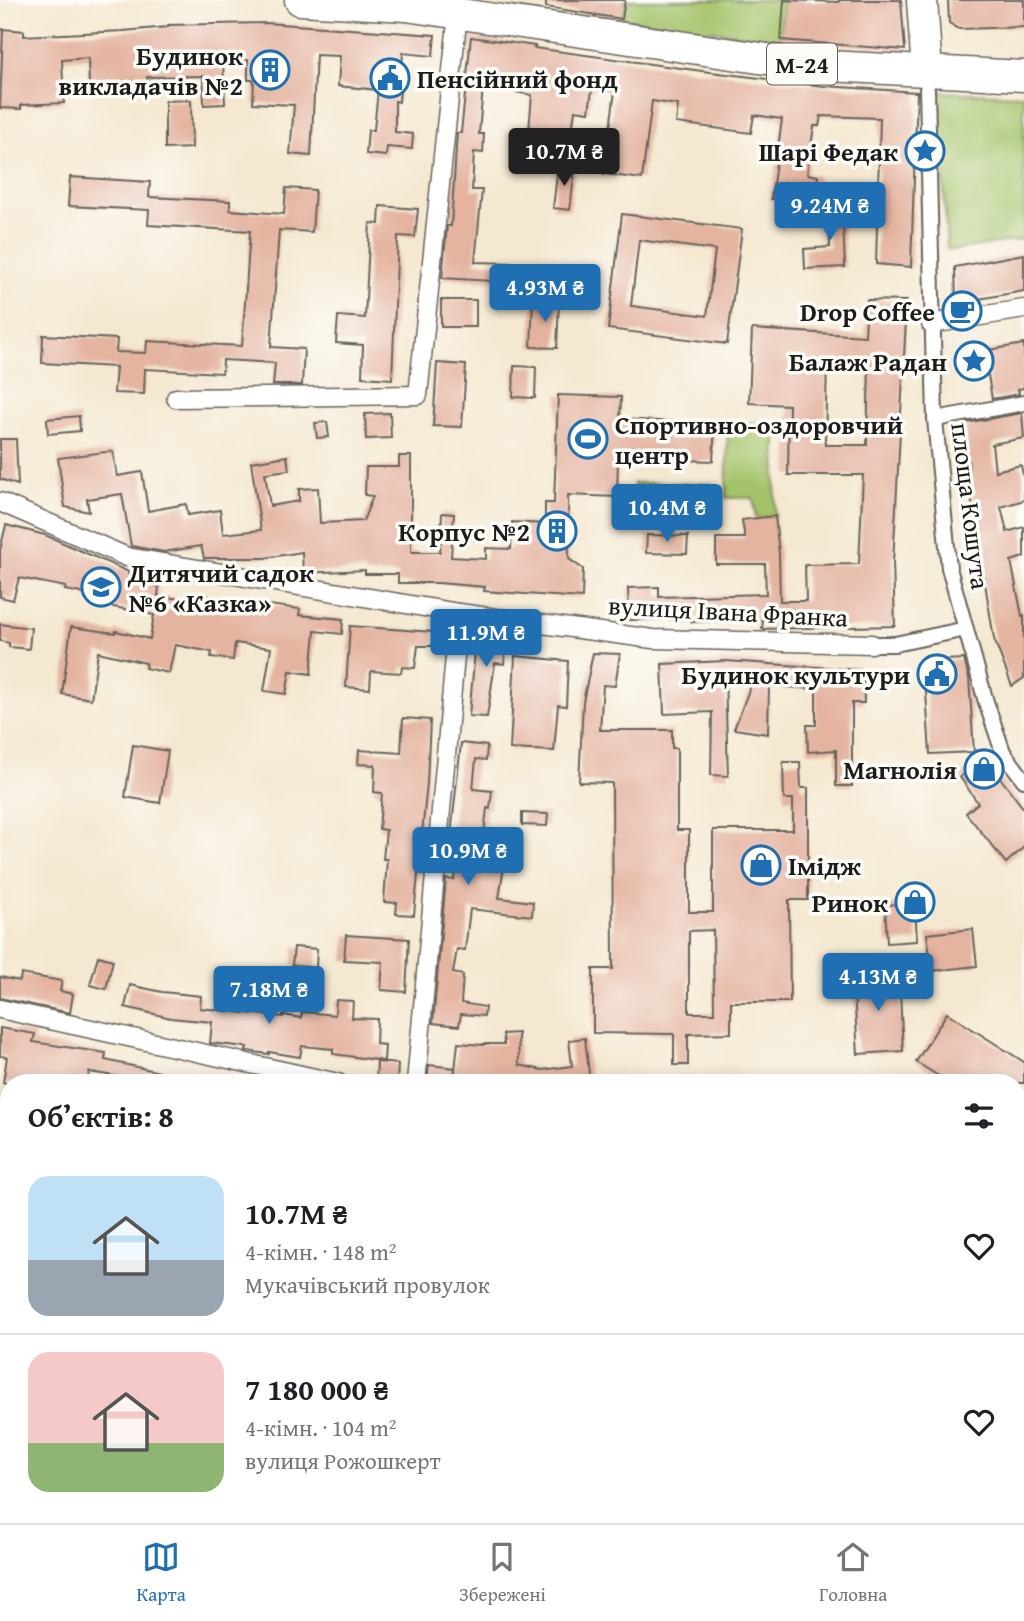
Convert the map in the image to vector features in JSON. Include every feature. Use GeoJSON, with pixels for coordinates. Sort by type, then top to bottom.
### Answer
{"type":"FeatureCollection","features":[{"type":"Feature","properties":{"kind":"highway","name":"М-24"},"geometry":{"type":"LineString","coordinates":[[300,0],[406,6],[927,81],[1024,76]]}},
{"type":"Feature","properties":{"kind":"highway"},"geometry":{"type":"LineString","coordinates":[[922,0],[927,81]]}},
{"type":"Feature","properties":{"kind":"street"},"geometry":{"type":"LineString","coordinates":[[176,398],[418,395],[458,13]]}},
{"type":"Feature","properties":{"kind":"street","name":"площа Кошута"},"geometry":{"type":"LineString","coordinates":[[927,81],[935,419],[949,568],[986,702],[1003,752],[1024,780]]}},
{"type":"Feature","properties":{"kind":"street"},"geometry":{"type":"LineString","coordinates":[[931,324],[1024,309]]}},
{"type":"Feature","properties":{"kind":"street"},"geometry":{"type":"LineString","coordinates":[[935,419],[1024,402]]}},
{"type":"Feature","properties":{"kind":"street","name":"вулиця Івана Франка"},"geometry":{"type":"LineString","coordinates":[[0,502],[127,557],[459,613],[653,639],[895,644],[966,629]]}},
{"type":"Feature","properties":{"kind":"street"},"geometry":{"type":"LineString","coordinates":[[417,1074],[459,613]]}},
{"type":"Feature","properties":{"kind":"street"},"geometry":{"type":"LineString","coordinates":[[0,1009],[297,1074]]}},
{"type":"Feature","properties":{"kind":"green space"},"geometry":{"type":"Polygon","coordinates":[[[625,0],[784,0],[781,40],[622,19],[625,0]]]}},
{"type":"Feature","properties":{"kind":"green space"},"geometry":{"type":"Polygon","coordinates":[[[939,92],[1024,95],[1024,239],[947,249],[939,92]]]}},
{"type":"Feature","properties":{"kind":"green space"},"geometry":{"type":"Polygon","coordinates":[[[728,424],[776,424],[775,516],[756,518],[753,498],[726,498],[728,424]]]}},
{"type":"Feature","properties":{"kind":"green space"},"geometry":{"type":"Polygon","coordinates":[[[634,483],[711,484],[710,527],[634,525],[634,483]]]}},
{"type":"Feature","properties":{"kind":"building"},"geometry":{"type":"Polygon","coordinates":[[[546,0],[625,0],[622,19],[546,7],[546,0]]]}},
{"type":"Feature","properties":{"kind":"building"},"geometry":{"type":"Polygon","coordinates":[[[784,0],[901,0],[905,50],[781,40],[784,0]]]}},
{"type":"Feature","properties":{"kind":"building"},"geometry":{"type":"Polygon","coordinates":[[[948,0],[1024,0],[1024,27],[959,29],[949,23],[948,0]]]}},
{"type":"Feature","properties":{"kind":"building"},"geometry":{"type":"Polygon","coordinates":[[[266,23],[435,35],[433,56],[403,53],[399,102],[395,101],[395,132],[413,134],[412,149],[387,147],[386,156],[366,154],[368,130],[374,130],[378,90],[338,86],[340,56],[316,55],[311,156],[290,154],[294,105],[253,103],[254,80],[248,80],[248,60],[223,62],[225,104],[204,105],[203,76],[147,77],[148,83],[89,85],[88,58],[62,60],[64,103],[21,105],[21,109],[0,108],[3,29],[24,31],[24,36],[123,31],[168,25],[266,23]]]}},
{"type":"Feature","properties":{"kind":"building"},"geometry":{"type":"Polygon","coordinates":[[[471,37],[702,71],[824,86],[917,92],[911,267],[876,264],[880,118],[821,116],[819,126],[814,126],[807,174],[818,176],[814,205],[771,199],[782,119],[754,115],[751,133],[676,123],[678,105],[652,101],[642,179],[604,174],[615,91],[592,89],[589,112],[575,110],[568,161],[554,159],[555,145],[528,142],[532,95],[483,86],[479,134],[484,134],[483,153],[474,152],[472,190],[482,190],[475,262],[511,263],[510,282],[442,278],[447,226],[451,226],[457,133],[461,133],[471,37]]]}},
{"type":"Feature","properties":{"kind":"building"},"geometry":{"type":"Polygon","coordinates":[[[191,100],[192,148],[165,149],[165,101],[191,100]]]}},
{"type":"Feature","properties":{"kind":"building"},"geometry":{"type":"Polygon","coordinates":[[[558,166],[575,168],[570,210],[553,208],[558,166]]]}},
{"type":"Feature","properties":{"kind":"building"},"geometry":{"type":"Polygon","coordinates":[[[70,177],[150,182],[149,197],[230,201],[230,210],[284,214],[286,188],[315,190],[312,232],[279,230],[271,347],[304,349],[302,385],[273,385],[275,363],[223,360],[222,373],[145,369],[144,394],[114,393],[116,367],[42,363],[43,335],[117,339],[116,352],[146,353],[147,341],[242,346],[250,231],[148,225],[149,210],[68,206],[70,177]]]}},
{"type":"Feature","properties":{"kind":"building"},"geometry":{"type":"Polygon","coordinates":[[[828,199],[842,199],[845,267],[805,269],[804,249],[830,247],[828,199]]]}},
{"type":"Feature","properties":{"kind":"building"},"geometry":{"type":"Polygon","coordinates":[[[380,206],[418,209],[415,237],[398,236],[392,379],[362,377],[363,345],[336,343],[338,316],[365,318],[370,223],[379,224],[380,206]]]}},
{"type":"Feature","properties":{"kind":"building"},"geometry":{"type":"Polygon","coordinates":[[[622,214],[742,229],[727,344],[608,329],[622,214]],[[639,240],[631,306],[707,316],[715,250],[639,240]]]}},
{"type":"Feature","properties":{"kind":"building"},"geometry":{"type":"Polygon","coordinates":[[[1024,254],[1024,291],[956,303],[955,267],[1024,254]]]}},
{"type":"Feature","properties":{"kind":"building"},"geometry":{"type":"Polygon","coordinates":[[[441,300],[476,300],[476,327],[441,327],[441,300]]]}},
{"type":"Feature","properties":{"kind":"building"},"geometry":{"type":"Polygon","coordinates":[[[533,300],[559,301],[557,348],[531,347],[533,300]]]}},
{"type":"Feature","properties":{"kind":"building"},"geometry":{"type":"Polygon","coordinates":[[[867,300],[907,301],[893,563],[895,626],[762,629],[763,620],[629,620],[628,588],[659,587],[659,597],[766,594],[765,564],[716,564],[716,538],[745,538],[742,520],[775,516],[780,601],[806,601],[805,565],[859,564],[863,475],[788,475],[789,405],[749,403],[752,329],[865,336],[867,300]],[[827,362],[825,445],[867,445],[869,363],[827,362]]]}},
{"type":"Feature","properties":{"kind":"building"},"geometry":{"type":"Polygon","coordinates":[[[1024,344],[1024,388],[1018,389],[1019,394],[992,399],[988,375],[966,379],[963,362],[984,359],[983,351],[1024,344]]]}},
{"type":"Feature","properties":{"kind":"building"},"geometry":{"type":"Polygon","coordinates":[[[437,363],[466,365],[462,427],[433,426],[437,363]]]}},
{"type":"Feature","properties":{"kind":"building"},"geometry":{"type":"Polygon","coordinates":[[[514,366],[536,367],[535,398],[513,397],[514,366]]]}},
{"type":"Feature","properties":{"kind":"building"},"geometry":{"type":"Polygon","coordinates":[[[558,395],[621,397],[620,419],[715,424],[713,461],[618,458],[617,497],[568,495],[569,559],[583,569],[582,598],[484,591],[485,587],[438,583],[398,583],[398,574],[365,574],[365,570],[303,573],[302,552],[265,558],[204,558],[201,546],[164,552],[131,546],[122,494],[87,499],[89,512],[65,507],[58,458],[113,451],[117,476],[142,472],[148,511],[186,504],[188,515],[220,510],[223,534],[261,530],[251,462],[287,456],[289,470],[265,473],[270,506],[299,501],[299,489],[318,488],[320,523],[363,521],[373,496],[365,495],[366,467],[399,467],[399,456],[411,456],[411,552],[440,552],[442,513],[454,514],[451,557],[486,559],[486,548],[511,549],[512,522],[545,524],[545,503],[554,503],[558,395]]]}},
{"type":"Feature","properties":{"kind":"building"},"geometry":{"type":"Polygon","coordinates":[[[390,413],[391,438],[366,439],[365,414],[390,413]]]}},
{"type":"Feature","properties":{"kind":"building"},"geometry":{"type":"Polygon","coordinates":[[[1022,413],[1024,438],[992,444],[995,471],[1021,465],[1024,480],[1024,500],[1001,507],[1007,532],[1024,527],[1024,557],[1011,561],[1022,616],[1024,615],[1024,678],[1012,686],[994,639],[971,497],[965,423],[1022,413]]]}},
{"type":"Feature","properties":{"kind":"building"},"geometry":{"type":"Polygon","coordinates":[[[79,416],[80,431],[48,434],[47,419],[79,416]]]}},
{"type":"Feature","properties":{"kind":"building"},"geometry":{"type":"Polygon","coordinates":[[[327,422],[329,437],[317,438],[315,423],[327,422]]]}},
{"type":"Feature","properties":{"kind":"building"},"geometry":{"type":"Polygon","coordinates":[[[0,439],[16,439],[18,485],[0,479],[0,439]]]}},
{"type":"Feature","properties":{"kind":"building"},"geometry":{"type":"Polygon","coordinates":[[[6,525],[45,535],[129,572],[128,574],[159,587],[158,596],[188,600],[190,592],[300,609],[299,615],[343,619],[342,634],[315,631],[311,674],[290,671],[286,694],[264,691],[271,648],[235,643],[233,660],[211,657],[212,652],[175,645],[169,673],[145,668],[146,663],[98,652],[91,699],[62,694],[71,627],[116,631],[150,639],[154,615],[104,605],[81,593],[65,590],[66,587],[19,578],[13,600],[0,597],[0,550],[6,525]]]}},
{"type":"Feature","properties":{"kind":"building"},"geometry":{"type":"Polygon","coordinates":[[[647,535],[688,536],[687,554],[646,553],[647,535]]]}},
{"type":"Feature","properties":{"kind":"building"},"geometry":{"type":"Polygon","coordinates":[[[0,624],[31,628],[29,649],[9,647],[9,643],[0,641],[0,624]]]}},
{"type":"Feature","properties":{"kind":"building"},"geometry":{"type":"Polygon","coordinates":[[[350,626],[433,632],[433,646],[418,646],[415,668],[402,667],[401,673],[371,671],[370,689],[346,687],[350,626]]]}},
{"type":"Feature","properties":{"kind":"building"},"geometry":{"type":"Polygon","coordinates":[[[477,630],[507,633],[504,664],[495,663],[487,717],[469,716],[477,630]]]}},
{"type":"Feature","properties":{"kind":"building","name":"Імідж"},"geometry":{"type":"Polygon","coordinates":[[[593,653],[620,654],[615,686],[603,685],[600,730],[672,730],[672,748],[677,748],[677,830],[689,830],[689,912],[713,912],[713,830],[793,830],[793,799],[784,799],[783,762],[800,762],[801,788],[808,788],[808,900],[789,900],[790,1002],[731,1002],[731,1033],[688,1034],[688,1065],[674,1065],[674,1034],[593,1033],[593,969],[613,969],[612,783],[579,782],[583,702],[593,653]],[[713,930],[689,931],[689,1013],[714,1013],[713,930]]]}},
{"type":"Feature","properties":{"kind":"building"},"geometry":{"type":"Polygon","coordinates":[[[515,656],[568,661],[566,706],[558,705],[554,751],[510,749],[515,656]]]}},
{"type":"Feature","properties":{"kind":"building"},"geometry":{"type":"Polygon","coordinates":[[[964,659],[969,678],[974,752],[930,754],[924,661],[964,659]]]}},
{"type":"Feature","properties":{"kind":"building"},"geometry":{"type":"Polygon","coordinates":[[[725,661],[863,670],[864,703],[852,703],[852,786],[836,786],[836,750],[808,752],[807,725],[816,725],[816,689],[769,686],[768,734],[734,729],[754,677],[725,674],[728,776],[711,775],[712,712],[664,714],[662,664],[725,661]]]}},
{"type":"Feature","properties":{"kind":"building"},"geometry":{"type":"Polygon","coordinates":[[[403,718],[430,720],[427,783],[414,915],[396,914],[397,903],[384,902],[387,859],[383,859],[386,830],[379,829],[382,793],[374,792],[375,765],[358,764],[359,750],[401,753],[403,718]]]}},
{"type":"Feature","properties":{"kind":"building"},"geometry":{"type":"Polygon","coordinates":[[[461,743],[487,746],[486,760],[476,759],[473,789],[492,791],[482,850],[506,854],[499,898],[533,902],[532,916],[470,909],[465,950],[457,949],[453,973],[463,975],[461,1003],[485,1007],[484,1016],[461,1014],[459,1026],[433,1023],[446,879],[454,880],[459,844],[450,844],[461,743]]]}},
{"type":"Feature","properties":{"kind":"building"},"geometry":{"type":"Polygon","coordinates":[[[133,745],[168,751],[160,803],[125,797],[133,745]]]}},
{"type":"Feature","properties":{"kind":"building"},"geometry":{"type":"Polygon","coordinates":[[[985,758],[1024,809],[1024,847],[1006,863],[966,813],[978,803],[960,777],[985,758]]]}},
{"type":"Feature","properties":{"kind":"building"},"geometry":{"type":"Polygon","coordinates":[[[522,813],[548,814],[547,826],[522,825],[522,813]]]}},
{"type":"Feature","properties":{"kind":"building"},"geometry":{"type":"Polygon","coordinates":[[[915,903],[917,941],[887,943],[885,905],[915,903]]]}},
{"type":"Feature","properties":{"kind":"building"},"geometry":{"type":"Polygon","coordinates":[[[973,929],[977,966],[932,971],[927,934],[973,929]]]}},
{"type":"Feature","properties":{"kind":"building"},"geometry":{"type":"Polygon","coordinates":[[[346,935],[409,939],[406,992],[381,990],[383,962],[344,960],[346,935]]]}},
{"type":"Feature","properties":{"kind":"building"},"geometry":{"type":"Polygon","coordinates":[[[294,947],[317,949],[316,968],[292,965],[294,947]]]}},
{"type":"Feature","properties":{"kind":"building"},"geometry":{"type":"Polygon","coordinates":[[[98,956],[113,960],[106,989],[90,985],[98,956]]]}},
{"type":"Feature","properties":{"kind":"building"},"geometry":{"type":"Polygon","coordinates":[[[899,973],[903,1051],[858,1054],[853,976],[899,973]]]}},
{"type":"Feature","properties":{"kind":"building"},"geometry":{"type":"Polygon","coordinates":[[[21,974],[62,981],[60,991],[73,994],[70,1013],[0,998],[0,977],[20,981],[21,974]]]}},
{"type":"Feature","properties":{"kind":"building"},"geometry":{"type":"Polygon","coordinates":[[[130,985],[201,996],[200,1008],[283,1017],[301,1018],[302,1012],[335,1015],[336,1000],[353,1001],[352,1018],[377,1019],[376,1044],[385,1045],[384,1061],[333,1054],[333,1049],[302,1046],[300,1057],[246,1051],[247,1047],[210,1043],[212,1022],[171,1018],[125,1007],[130,985]]]}},
{"type":"Feature","properties":{"kind":"building"},"geometry":{"type":"Polygon","coordinates":[[[947,1013],[1024,1062],[1024,1074],[935,1074],[916,1062],[947,1013]]]}},
{"type":"Feature","properties":{"kind":"building"},"geometry":{"type":"Polygon","coordinates":[[[0,1028],[35,1034],[33,1042],[106,1053],[105,1060],[169,1074],[4,1074],[7,1057],[0,1056],[0,1028]]]}},
{"type":"Feature","properties":{"kind":"building"},"geometry":{"type":"Polygon","coordinates":[[[518,1033],[519,1065],[542,1070],[572,1066],[569,1040],[585,1038],[589,1074],[455,1074],[458,1043],[504,1044],[503,1034],[518,1033]]]}},
{"type":"Feature","properties":{"kind":"building"},"geometry":{"type":"Polygon","coordinates":[[[377,1062],[398,1064],[397,1074],[376,1074],[377,1062]]]}},
{"type":"Feature","properties":{"kind":"building"},"geometry":{"type":"Polygon","coordinates":[[[429,1065],[455,1068],[455,1074],[428,1074],[429,1065]]]}},
{"type":"Feature","properties":{"kind":"place","name":"Будинок викладачів №2"},"geometry":{"type":"Point","coordinates":[270,70]}},
{"type":"Feature","properties":{"kind":"place","name":"Пенсійний фонд"},"geometry":{"type":"Point","coordinates":[390,78]}},
{"type":"Feature","properties":{"kind":"place","name":"Шарі Федак"},"geometry":{"type":"Point","coordinates":[925,151]}},
{"type":"Feature","properties":{"kind":"place","name":"Drop Coffee"},"geometry":{"type":"Point","coordinates":[962,311]}},
{"type":"Feature","properties":{"kind":"place","name":"Балаж Радан"},"geometry":{"type":"Point","coordinates":[974,361]}},
{"type":"Feature","properties":{"kind":"place","name":"Спортивно-оздоровчий центр"},"geometry":{"type":"Point","coordinates":[588,439]}},
{"type":"Feature","properties":{"kind":"place","name":"Корпус №2"},"geometry":{"type":"Point","coordinates":[557,531]}},
{"type":"Feature","properties":{"kind":"place","name":"Дитячий садок №6 «Казка»"},"geometry":{"type":"Point","coordinates":[101,587]}},
{"type":"Feature","properties":{"kind":"place","name":"Будинок культури"},"geometry":{"type":"Point","coordinates":[937,674]}},
{"type":"Feature","properties":{"kind":"place","name":"Магнолія"},"geometry":{"type":"Point","coordinates":[984,769]}},
{"type":"Feature","properties":{"kind":"place","name":"Імідж"},"geometry":{"type":"Point","coordinates":[761,865]}},
{"type":"Feature","properties":{"kind":"place","name":"Ринок"},"geometry":{"type":"Point","coordinates":[915,902]}}]}
